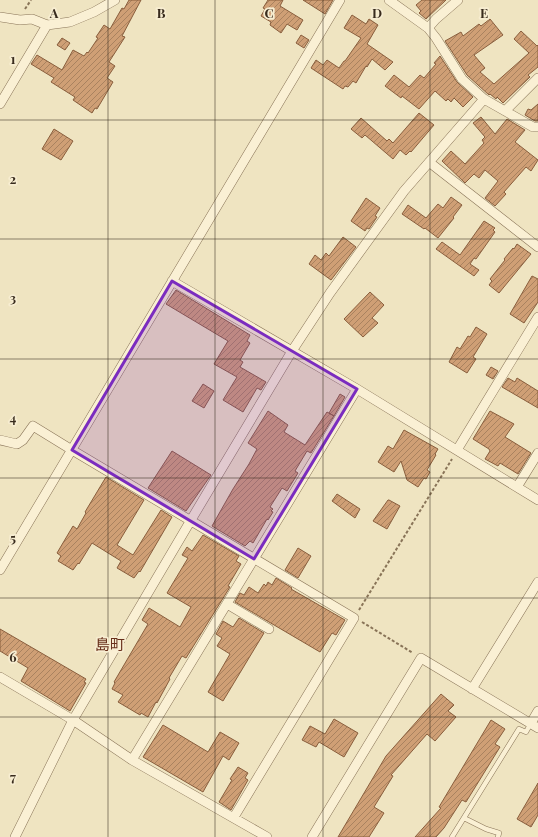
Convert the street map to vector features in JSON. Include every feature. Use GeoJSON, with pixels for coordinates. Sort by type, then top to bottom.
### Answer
{"type":"FeatureCollection","features":[{"type":"Feature","properties":{"kind":"street"},"geometry":{"type":"LineString","coordinates":[[0,17],[20,20],[32,19],[47,25],[70,22],[94,12],[116,0]]}},
{"type":"Feature","properties":{"kind":"street"},"geometry":{"type":"LineString","coordinates":[[0,570],[340,0]]}},
{"type":"Feature","properties":{"kind":"street"},"geometry":{"type":"LineString","coordinates":[[389,0],[428,28],[436,38],[462,80],[484,99],[533,127],[538,127]]}},
{"type":"Feature","properties":{"kind":"street"},"geometry":{"type":"LineString","coordinates":[[428,28],[458,0]]}},
{"type":"Feature","properties":{"kind":"street"},"geometry":{"type":"LineString","coordinates":[[0,104],[47,25]]}},
{"type":"Feature","properties":{"kind":"street"},"geometry":{"type":"LineString","coordinates":[[505,111],[538,78]]}},
{"type":"Feature","properties":{"kind":"street"},"geometry":{"type":"LineString","coordinates":[[15,837],[73,720],[292,351],[330,293],[404,191],[484,99]]}},
{"type":"Feature","properties":{"kind":"street"},"geometry":{"type":"LineString","coordinates":[[429,162],[538,247]]}},
{"type":"Feature","properties":{"kind":"street"},"geometry":{"type":"LineString","coordinates":[[172,281],[357,389],[538,500]]}},
{"type":"Feature","properties":{"kind":"street"},"geometry":{"type":"LineString","coordinates":[[457,450],[538,317]]}},
{"type":"Feature","properties":{"kind":"street"},"geometry":{"type":"LineString","coordinates":[[132,760],[357,389]]}},
{"type":"Feature","properties":{"kind":"street"},"geometry":{"type":"LineString","coordinates":[[0,440],[17,444],[23,440],[33,426],[354,618],[234,817]]}},
{"type":"Feature","properties":{"kind":"street"},"geometry":{"type":"LineString","coordinates":[[517,488],[538,453]]}},
{"type":"Feature","properties":{"kind":"street"},"geometry":{"type":"LineString","coordinates":[[472,689],[538,582]]}},
{"type":"Feature","properties":{"kind":"street"},"geometry":{"type":"LineString","coordinates":[[227,604],[269,630]]}},
{"type":"Feature","properties":{"kind":"street"},"geometry":{"type":"LineString","coordinates":[[312,837],[421,658],[534,725],[538,711]]}},
{"type":"Feature","properties":{"kind":"street"},"geometry":{"type":"LineString","coordinates":[[0,677],[73,720],[132,760],[267,837]]}},
{"type":"Feature","properties":{"kind":"lane"},"geometry":{"type":"LineString","coordinates":[[452,837],[519,729],[526,732],[534,725]]}},
{"type":"Feature","properties":{"kind":"lane"},"geometry":{"type":"LineString","coordinates":[[464,818],[486,829],[499,833],[498,837]]}},
{"type":"Feature","properties":{"kind":"path"},"geometry":{"type":"LineString","coordinates":[[421,658],[354,618],[457,450]]}},
{"type":"Feature","properties":{"kind":"highlighted area"},"geometry":{"type":"Polygon","coordinates":[[[172,281],[357,389],[254,559],[72,450],[172,281]]]}},
{"type":"Feature","properties":{"kind":"building"},"geometry":{"type":"Polygon","coordinates":[[[129,0],[141,0],[122,36],[125,37],[109,62],[115,66],[107,78],[113,82],[97,109],[95,108],[92,113],[73,100],[75,97],[51,82],[54,78],[31,64],[37,55],[62,70],[73,50],[84,56],[87,52],[88,53],[98,38],[96,37],[104,25],[110,29],[122,8],[124,9],[129,0]]]}},
{"type":"Feature","properties":{"kind":"building"},"geometry":{"type":"Polygon","coordinates":[[[268,0],[283,0],[280,6],[303,20],[297,30],[287,24],[281,33],[270,25],[271,22],[261,16],[265,9],[263,8],[268,0]]]}},
{"type":"Feature","properties":{"kind":"building"},"geometry":{"type":"Polygon","coordinates":[[[303,0],[333,0],[325,14],[303,0]]]}},
{"type":"Feature","properties":{"kind":"building"},"geometry":{"type":"Polygon","coordinates":[[[422,0],[446,0],[426,19],[419,13],[421,11],[416,5],[422,0]]]}},
{"type":"Feature","properties":{"kind":"building"},"geometry":{"type":"Polygon","coordinates":[[[352,15],[366,24],[369,19],[378,25],[367,44],[393,62],[385,70],[372,59],[356,83],[353,81],[348,87],[345,86],[343,89],[311,68],[316,60],[323,65],[327,60],[339,68],[345,61],[361,38],[344,28],[352,15]]]}},
{"type":"Feature","properties":{"kind":"building"},"geometry":{"type":"Polygon","coordinates":[[[490,19],[503,35],[474,55],[485,68],[480,72],[494,84],[529,53],[514,39],[521,31],[537,46],[538,45],[538,67],[528,75],[530,77],[503,103],[497,97],[496,99],[490,94],[489,95],[467,75],[445,41],[461,32],[463,36],[479,24],[481,26],[490,19]]]}},
{"type":"Feature","properties":{"kind":"building"},"geometry":{"type":"Polygon","coordinates":[[[301,35],[309,40],[304,48],[296,43],[301,35]]]}},
{"type":"Feature","properties":{"kind":"building"},"geometry":{"type":"Polygon","coordinates":[[[62,38],[70,43],[65,50],[57,45],[62,38]]]}},
{"type":"Feature","properties":{"kind":"building"},"geometry":{"type":"Polygon","coordinates":[[[440,56],[457,82],[473,97],[463,107],[454,98],[451,102],[448,99],[446,101],[435,91],[419,109],[402,96],[401,98],[385,86],[394,75],[409,87],[420,75],[424,78],[436,64],[434,63],[440,56]]]}},
{"type":"Feature","properties":{"kind":"building"},"geometry":{"type":"Polygon","coordinates":[[[538,104],[538,121],[535,121],[525,115],[528,109],[531,110],[538,104]]]}},
{"type":"Feature","properties":{"kind":"building"},"geometry":{"type":"Polygon","coordinates":[[[419,113],[434,125],[411,152],[410,151],[406,155],[400,150],[393,159],[365,135],[362,138],[351,129],[361,118],[387,141],[389,139],[393,143],[419,113]]]}},
{"type":"Feature","properties":{"kind":"building"},"geometry":{"type":"Polygon","coordinates":[[[481,117],[495,134],[507,119],[525,130],[515,142],[538,160],[531,171],[526,167],[504,192],[506,194],[495,206],[485,198],[498,181],[485,170],[479,178],[474,174],[465,183],[442,161],[451,151],[465,164],[484,143],[482,140],[485,137],[473,123],[481,117]]]}},
{"type":"Feature","properties":{"kind":"building"},"geometry":{"type":"Polygon","coordinates":[[[54,129],[73,141],[61,160],[42,149],[54,129]]]}},
{"type":"Feature","properties":{"kind":"building"},"geometry":{"type":"Polygon","coordinates":[[[451,197],[462,205],[438,238],[402,214],[408,205],[426,218],[438,204],[443,208],[451,197]]]}},
{"type":"Feature","properties":{"kind":"building"},"geometry":{"type":"Polygon","coordinates":[[[366,198],[380,208],[375,216],[377,217],[369,229],[367,228],[365,231],[351,221],[366,198]]]}},
{"type":"Feature","properties":{"kind":"building"},"geometry":{"type":"Polygon","coordinates":[[[484,221],[495,228],[493,230],[495,232],[476,259],[474,258],[470,264],[479,270],[474,276],[436,249],[442,242],[460,255],[484,221]]]}},
{"type":"Feature","properties":{"kind":"building"},"geometry":{"type":"Polygon","coordinates":[[[343,237],[356,247],[331,280],[309,264],[315,255],[321,260],[326,253],[329,256],[343,237]]]}},
{"type":"Feature","properties":{"kind":"building"},"geometry":{"type":"Polygon","coordinates":[[[517,244],[531,254],[499,293],[489,285],[492,281],[490,279],[517,244]]]}},
{"type":"Feature","properties":{"kind":"building"},"geometry":{"type":"Polygon","coordinates":[[[532,276],[538,279],[538,302],[524,323],[510,314],[532,276]]]}},
{"type":"Feature","properties":{"kind":"building"},"geometry":{"type":"Polygon","coordinates":[[[176,290],[250,335],[247,341],[250,343],[240,360],[243,362],[240,367],[266,382],[261,390],[257,388],[243,412],[223,400],[237,377],[214,364],[228,341],[166,304],[176,290]]]}},
{"type":"Feature","properties":{"kind":"building"},"geometry":{"type":"Polygon","coordinates":[[[370,292],[384,305],[372,318],[378,323],[363,337],[344,319],[370,292]]]}},
{"type":"Feature","properties":{"kind":"building"},"geometry":{"type":"Polygon","coordinates":[[[476,327],[487,334],[473,357],[476,359],[467,373],[449,362],[457,347],[460,349],[476,327]]]}},
{"type":"Feature","properties":{"kind":"building"},"geometry":{"type":"Polygon","coordinates":[[[491,367],[498,371],[493,379],[486,375],[491,367]]]}},
{"type":"Feature","properties":{"kind":"building"},"geometry":{"type":"Polygon","coordinates":[[[508,378],[515,382],[517,378],[538,391],[538,408],[502,387],[508,378]]]}},
{"type":"Feature","properties":{"kind":"building"},"geometry":{"type":"Polygon","coordinates":[[[203,384],[214,391],[204,408],[192,401],[203,384]]]}},
{"type":"Feature","properties":{"kind":"building"},"geometry":{"type":"Polygon","coordinates":[[[340,394],[345,397],[334,416],[329,413],[340,394]]]}},
{"type":"Feature","properties":{"kind":"building"},"geometry":{"type":"Polygon","coordinates":[[[268,411],[288,425],[284,432],[305,445],[327,412],[334,416],[311,453],[307,451],[295,471],[298,473],[287,491],[282,488],[270,507],[273,509],[271,511],[273,512],[268,520],[267,519],[253,543],[250,541],[245,546],[212,526],[257,449],[248,443],[268,411]]]}},
{"type":"Feature","properties":{"kind":"building"},"geometry":{"type":"Polygon","coordinates":[[[490,411],[514,424],[505,437],[531,453],[518,474],[500,463],[498,466],[485,459],[490,451],[489,449],[473,439],[490,411]]]}},
{"type":"Feature","properties":{"kind":"building"},"geometry":{"type":"Polygon","coordinates":[[[404,430],[438,449],[427,470],[430,472],[426,479],[424,478],[418,487],[407,480],[401,461],[394,472],[378,462],[388,446],[393,449],[404,430]]]}},
{"type":"Feature","properties":{"kind":"building"},"geometry":{"type":"Polygon","coordinates":[[[172,451],[211,475],[186,511],[148,488],[172,451]]]}},
{"type":"Feature","properties":{"kind":"building"},"geometry":{"type":"Polygon","coordinates":[[[106,477],[144,500],[117,545],[133,555],[161,510],[172,517],[140,572],[139,571],[134,578],[117,568],[121,561],[92,543],[79,564],[78,563],[73,570],[58,561],[61,556],[57,553],[73,526],[77,529],[86,513],[85,512],[106,477]]]}},
{"type":"Feature","properties":{"kind":"building"},"geometry":{"type":"Polygon","coordinates":[[[337,494],[360,509],[355,518],[332,501],[337,494]]]}},
{"type":"Feature","properties":{"kind":"building"},"geometry":{"type":"Polygon","coordinates":[[[388,500],[400,506],[387,529],[373,521],[388,500]]]}},
{"type":"Feature","properties":{"kind":"building"},"geometry":{"type":"Polygon","coordinates":[[[203,535],[239,556],[236,561],[241,564],[228,586],[230,587],[186,658],[182,656],[148,717],[141,713],[140,715],[118,702],[123,695],[112,689],[115,683],[114,682],[148,624],[142,620],[149,608],[180,627],[191,607],[167,593],[188,558],[182,555],[187,547],[192,551],[203,535]]]}},
{"type":"Feature","properties":{"kind":"building"},"geometry":{"type":"Polygon","coordinates":[[[298,548],[311,556],[298,578],[285,570],[298,548]]]}},
{"type":"Feature","properties":{"kind":"building"},"geometry":{"type":"Polygon","coordinates":[[[276,578],[292,588],[291,589],[345,620],[336,635],[332,633],[320,652],[235,602],[240,593],[244,595],[249,587],[258,593],[264,584],[266,586],[268,582],[272,585],[276,578]]]}},
{"type":"Feature","properties":{"kind":"building"},"geometry":{"type":"Polygon","coordinates":[[[239,618],[264,633],[223,701],[208,692],[230,654],[217,646],[222,638],[216,634],[223,621],[233,627],[239,618]]]}},
{"type":"Feature","properties":{"kind":"building"},"geometry":{"type":"Polygon","coordinates":[[[0,629],[86,679],[84,682],[86,683],[70,711],[21,681],[28,668],[0,651],[0,629]]]}},
{"type":"Feature","properties":{"kind":"building"},"geometry":{"type":"Polygon","coordinates":[[[441,694],[454,705],[448,711],[456,717],[435,741],[427,734],[391,775],[393,776],[374,807],[384,813],[369,837],[338,837],[386,756],[441,694]]]}},
{"type":"Feature","properties":{"kind":"building"},"geometry":{"type":"Polygon","coordinates":[[[334,719],[358,733],[344,757],[319,742],[316,747],[302,740],[310,726],[325,734],[334,719]]]}},
{"type":"Feature","properties":{"kind":"building"},"geometry":{"type":"Polygon","coordinates":[[[491,720],[505,729],[495,744],[500,747],[466,802],[462,800],[444,828],[436,837],[415,837],[441,808],[439,807],[491,720]]]}},
{"type":"Feature","properties":{"kind":"building"},"geometry":{"type":"Polygon","coordinates":[[[163,725],[208,752],[220,732],[239,743],[229,760],[223,756],[203,792],[143,757],[163,725]]]}},
{"type":"Feature","properties":{"kind":"building"},"geometry":{"type":"Polygon","coordinates":[[[238,767],[248,773],[245,778],[248,780],[231,810],[219,802],[232,780],[230,779],[238,767]]]}},
{"type":"Feature","properties":{"kind":"building"},"geometry":{"type":"Polygon","coordinates":[[[538,783],[538,815],[531,827],[517,819],[538,783]]]}},
{"type":"Feature","properties":{"kind":"district","name":"島町"},"geometry":{"type":"Point","coordinates":[110,644]}}]}
